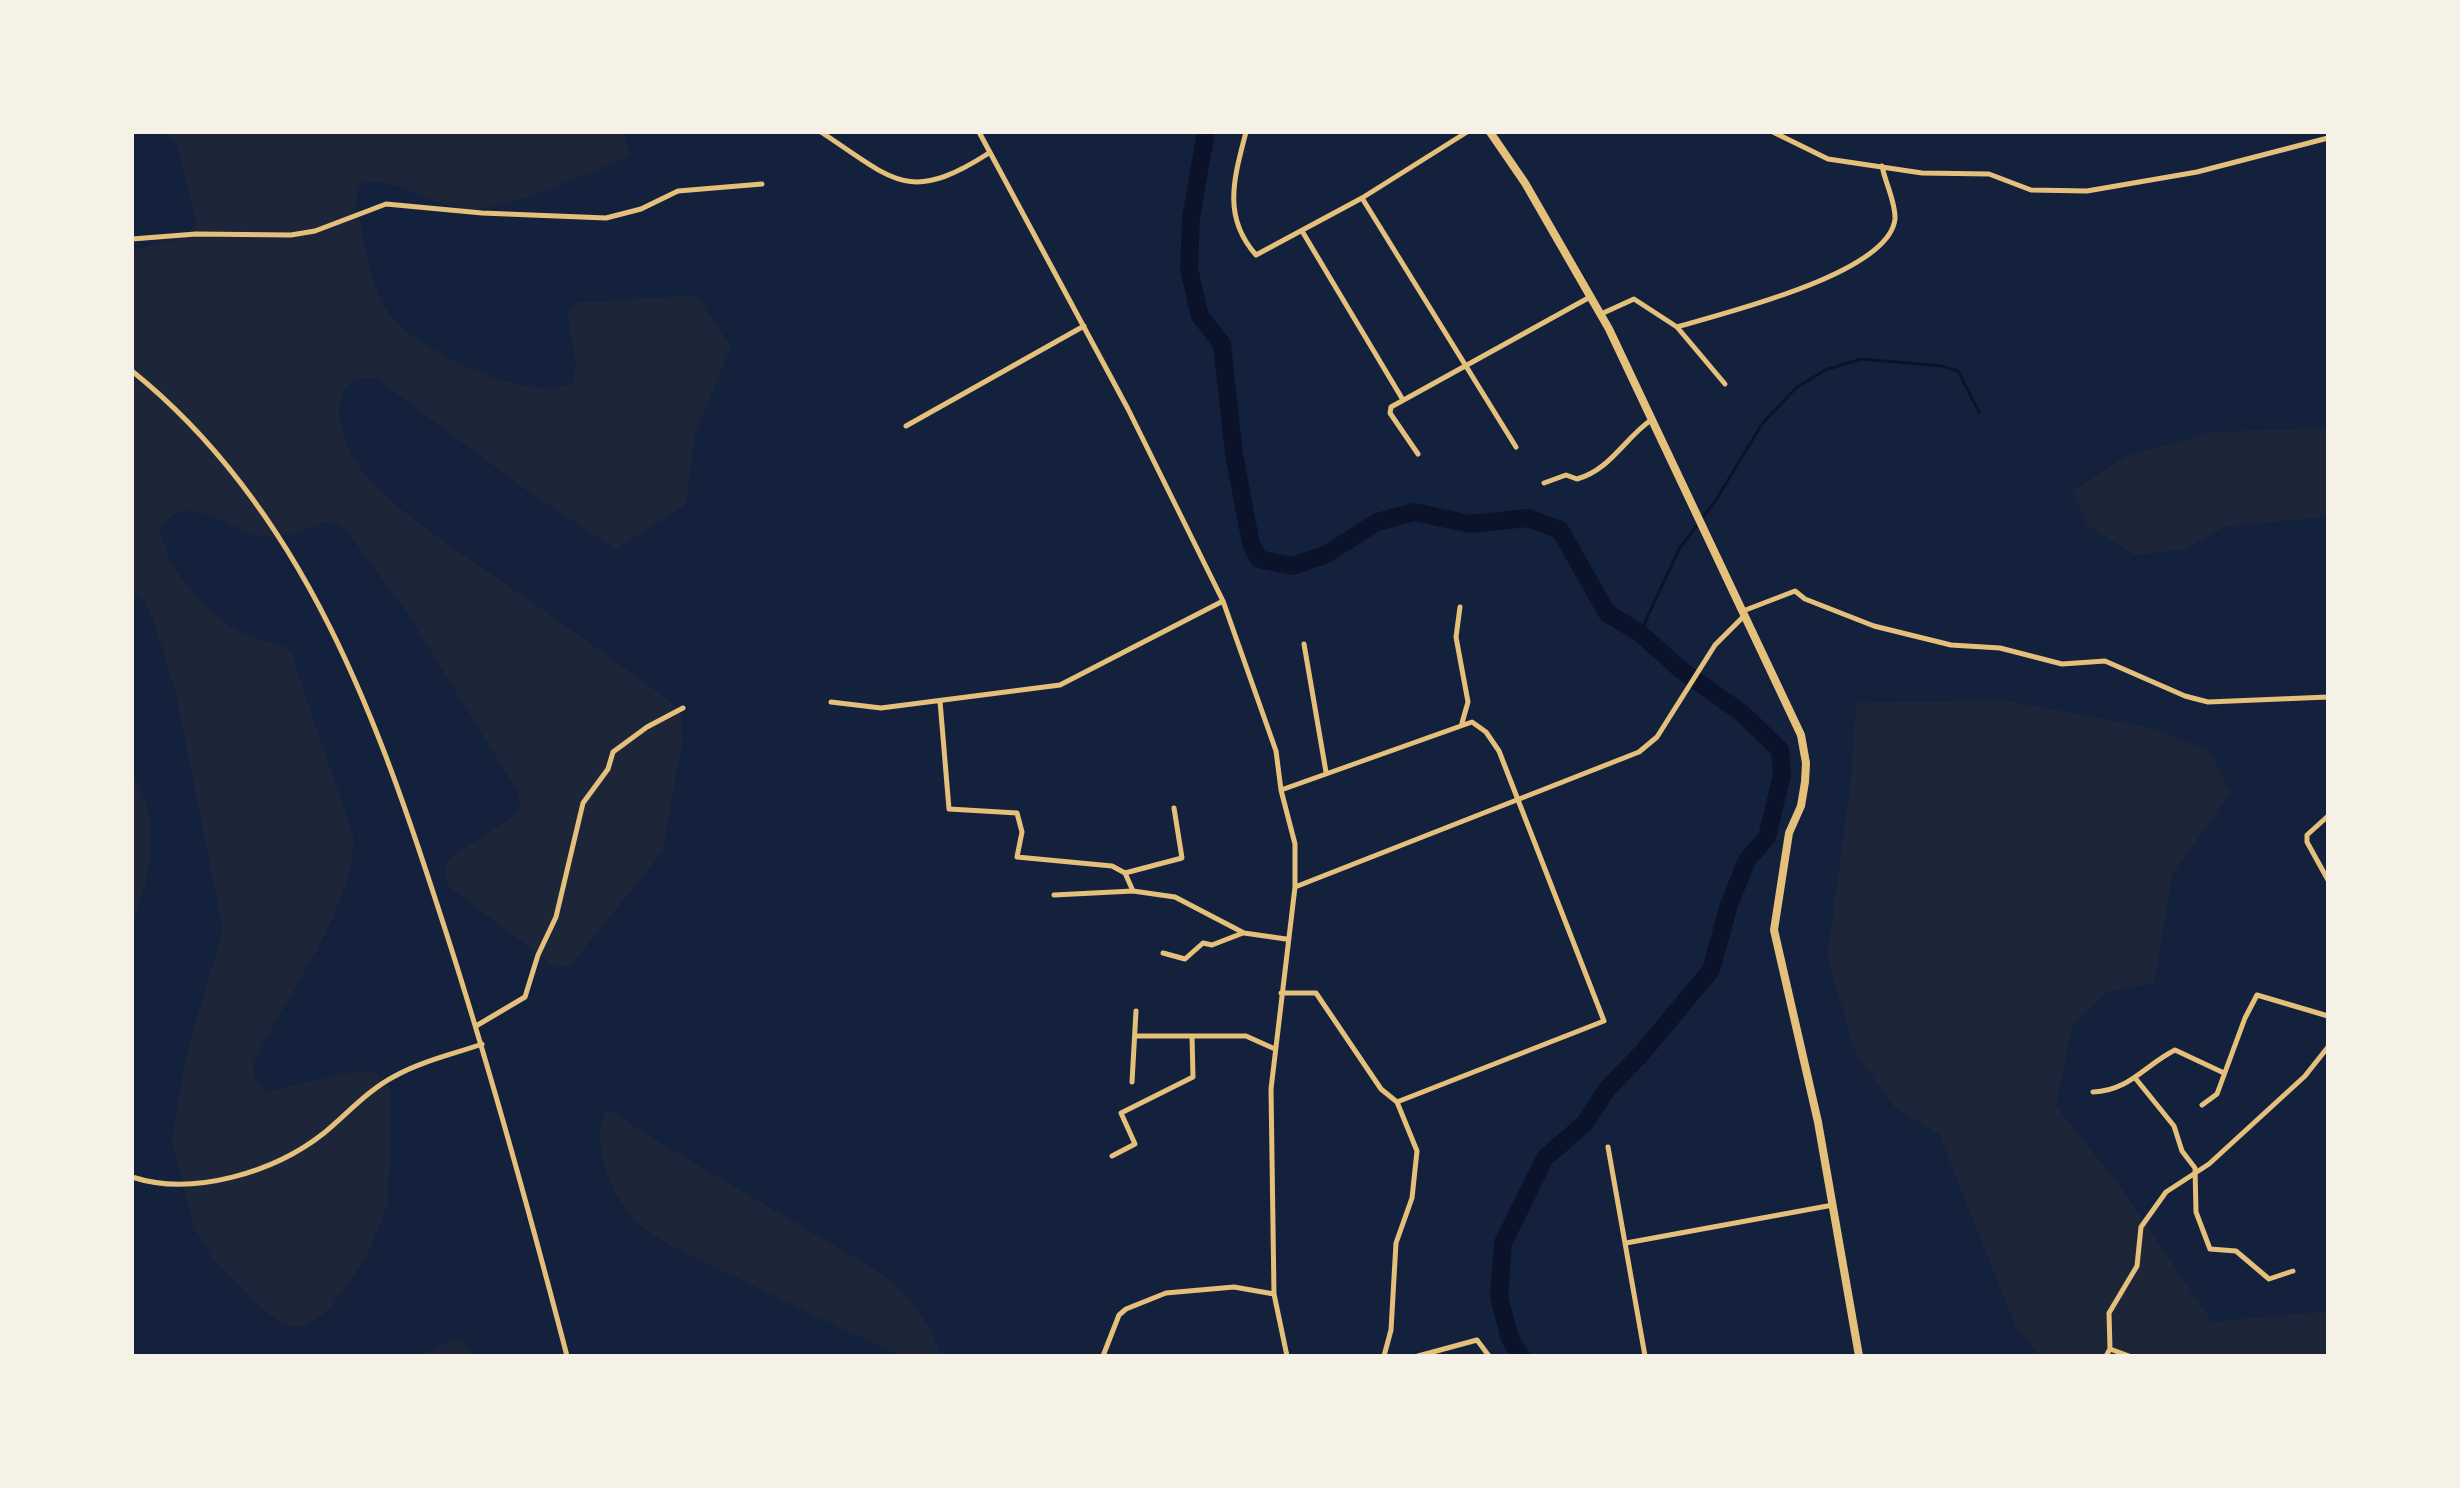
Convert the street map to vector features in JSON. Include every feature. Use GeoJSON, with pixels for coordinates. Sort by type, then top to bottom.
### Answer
{"type":"FeatureCollection","features":[{"type":"Feature","properties":{"kind":"main road"},"geometry":{"type":"LineString","coordinates":[[1490,132],[1525,183],[1600,314],[1801,735],[1806,763],[1801,806],[1789,833],[1774,930],[1833,1205],[1859,1356]]}},
{"type":"Feature","properties":{"kind":"street"},"geometry":{"type":"LineString","coordinates":[[821,132],[875,167],[907,183],[923,185],[989,153]]}},
{"type":"Feature","properties":{"kind":"street"},"geometry":{"type":"LineString","coordinates":[[979,132],[1084,326],[1223,601],[1276,751],[1281,790],[1295,844],[1295,887],[1286,939],[1271,1089],[1274,1294],[1287,1356]]}},
{"type":"Feature","properties":{"kind":"street"},"geometry":{"type":"LineString","coordinates":[[1246,132],[1233,200],[1239,236],[1256,255],[1362,198],[1467,132]]}},
{"type":"Feature","properties":{"kind":"street"},"geometry":{"type":"LineString","coordinates":[[1773,132],[1828,159],[1922,173],[1989,174],[2031,190],[2087,191],[2197,172],[2328,138]]}},
{"type":"Feature","properties":{"kind":"street"},"geometry":{"type":"LineString","coordinates":[[1677,327],[1782,295],[1873,255],[1891,231],[1895,220],[1882,166]]}},
{"type":"Feature","properties":{"kind":"street"},"geometry":{"type":"LineString","coordinates":[[132,239],[196,234],[291,235],[315,231],[386,204],[482,213],[606,218],[641,209],[678,191],[762,184]]}},
{"type":"Feature","properties":{"kind":"street"},"geometry":{"type":"LineString","coordinates":[[1362,198],[1516,447]]}},
{"type":"Feature","properties":{"kind":"street"},"geometry":{"type":"LineString","coordinates":[[1302,231],[1403,400]]}},
{"type":"Feature","properties":{"kind":"street"},"geometry":{"type":"LineString","coordinates":[[1418,454],[1389,411],[1403,400],[1590,297]]}},
{"type":"Feature","properties":{"kind":"street"},"geometry":{"type":"LineString","coordinates":[[1600,314],[1634,299],[1677,327],[1725,384]]}},
{"type":"Feature","properties":{"kind":"street"},"geometry":{"type":"LineString","coordinates":[[906,426],[1084,326]]}},
{"type":"Feature","properties":{"kind":"street"},"geometry":{"type":"LineString","coordinates":[[132,371],[185,420],[233,473],[270,522],[311,592],[373,715],[482,1044],[567,1356]]}},
{"type":"Feature","properties":{"kind":"street"},"geometry":{"type":"LineString","coordinates":[[1544,483],[1566,475],[1577,479],[1603,469],[1624,442],[1651,420]]}},
{"type":"Feature","properties":{"kind":"street"},"geometry":{"type":"LineString","coordinates":[[1295,887],[1639,752],[1657,737],[1715,645],[1743,613],[1795,591],[1805,599],[1915,638],[1951,645],[2000,648],[2062,664],[2105,661],[2185,696],[2208,702],[2328,697]]}},
{"type":"Feature","properties":{"kind":"street"},"geometry":{"type":"LineString","coordinates":[[831,702],[881,708],[1060,685],[1223,601]]}},
{"type":"Feature","properties":{"kind":"street"},"geometry":{"type":"LineString","coordinates":[[1460,607],[1456,637],[1468,702],[1462,723]]}},
{"type":"Feature","properties":{"kind":"street"},"geometry":{"type":"LineString","coordinates":[[1304,644],[1326,772]]}},
{"type":"Feature","properties":{"kind":"street"},"geometry":{"type":"LineString","coordinates":[[940,701],[949,809],[1017,813],[1022,832],[1017,857],[1112,866],[1125,873],[1133,891]]}},
{"type":"Feature","properties":{"kind":"street"},"geometry":{"type":"LineString","coordinates":[[476,1026],[525,997],[538,955],[556,917],[577,817],[608,769],[613,752],[647,727],[683,708]]}},
{"type":"Feature","properties":{"kind":"street"},"geometry":{"type":"LineString","coordinates":[[1281,790],[1462,723],[1472,722],[1486,732],[1499,751],[1604,1021],[1397,1102]]}},
{"type":"Feature","properties":{"kind":"street"},"geometry":{"type":"LineString","coordinates":[[1125,873],[1182,858],[1174,808]]}},
{"type":"Feature","properties":{"kind":"street"},"geometry":{"type":"LineString","coordinates":[[2328,816],[2307,835],[2307,842],[2328,880]]}},
{"type":"Feature","properties":{"kind":"street"},"geometry":{"type":"LineString","coordinates":[[1054,895],[1133,891],[1175,897],[1244,933],[1286,939]]}},
{"type":"Feature","properties":{"kind":"street"},"geometry":{"type":"LineString","coordinates":[[1163,953],[1185,959],[1203,943],[1212,945],[1244,933]]}},
{"type":"Feature","properties":{"kind":"street"},"geometry":{"type":"LineString","coordinates":[[1281,993],[1316,993],[1381,1089],[1397,1102],[1417,1151],[1412,1198],[1396,1243],[1391,1330],[1384,1356]]}},
{"type":"Feature","properties":{"kind":"street"},"geometry":{"type":"LineString","coordinates":[[2202,1105],[2217,1094],[2257,995],[2328,1016]]}},
{"type":"Feature","properties":{"kind":"street"},"geometry":{"type":"LineString","coordinates":[[1132,1082],[1136,1011]]}},
{"type":"Feature","properties":{"kind":"street"},"geometry":{"type":"LineString","coordinates":[[1135,1036],[1246,1036],[1275,1049]]}},
{"type":"Feature","properties":{"kind":"street"},"geometry":{"type":"LineString","coordinates":[[1112,1156],[1135,1144],[1121,1113],[1193,1077],[1192,1036]]}},
{"type":"Feature","properties":{"kind":"street"},"geometry":{"type":"LineString","coordinates":[[132,1177],[170,1183],[226,1178],[283,1160],[324,1133],[394,1076],[482,1044]]}},
{"type":"Feature","properties":{"kind":"street"},"geometry":{"type":"LineString","coordinates":[[2106,1356],[2110,1349],[2109,1313],[2137,1266],[2141,1227],[2166,1192],[2195,1173],[2305,1076],[2328,1047]]}},
{"type":"Feature","properties":{"kind":"street"},"geometry":{"type":"LineString","coordinates":[[2093,1092],[2110,1092],[2136,1079],[2160,1057],[2175,1050],[2224,1073]]}},
{"type":"Feature","properties":{"kind":"street"},"geometry":{"type":"LineString","coordinates":[[2136,1079],[2174,1126],[2182,1151],[2195,1173],[2196,1212],[2210,1249],[2236,1251],[2269,1279],[2293,1271]]}},
{"type":"Feature","properties":{"kind":"street"},"geometry":{"type":"LineString","coordinates":[[1608,1147],[1645,1356]]}},
{"type":"Feature","properties":{"kind":"street"},"geometry":{"type":"LineString","coordinates":[[1626,1243],[1833,1205]]}},
{"type":"Feature","properties":{"kind":"street"},"geometry":{"type":"LineString","coordinates":[[1103,1356],[1119,1315],[1126,1309],[1166,1293],[1234,1287],[1274,1294]]}},
{"type":"Feature","properties":{"kind":"street"},"geometry":{"type":"LineString","coordinates":[[1418,1356],[1477,1340],[1489,1356]]}},
{"type":"Feature","properties":{"kind":"street"},"geometry":{"type":"LineString","coordinates":[[2110,1349],[2129,1356]]}},
{"type":"Feature","properties":{"kind":"shaded area"},"geometry":{"type":"Polygon","coordinates":[[[166,132],[623,132],[631,156],[524,198],[481,209],[452,207],[388,184],[363,183],[357,193],[357,206],[368,264],[379,296],[404,330],[425,344],[477,371],[532,387],[555,388],[573,382],[576,365],[567,313],[575,303],[696,295],[731,347],[695,433],[686,504],[616,549],[526,490],[376,378],[356,380],[348,385],[342,395],[339,416],[349,450],[361,470],[396,505],[680,709],[682,742],[663,851],[571,965],[556,968],[447,885],[445,865],[452,856],[515,815],[520,806],[518,792],[406,611],[345,529],[329,521],[291,534],[268,537],[211,516],[184,511],[172,516],[160,528],[163,543],[178,573],[200,600],[238,631],[286,647],[291,653],[353,835],[352,861],[331,921],[253,1066],[253,1075],[265,1092],[357,1071],[374,1072],[389,1087],[388,1204],[366,1258],[328,1311],[302,1327],[284,1325],[260,1307],[212,1258],[195,1229],[172,1141],[185,1059],[223,929],[177,698],[154,622],[144,599],[132,593],[132,250],[184,238],[196,224],[178,147],[166,132]]]}},
{"type":"Feature","properties":{"kind":"shaded area"},"geometry":{"type":"Polygon","coordinates":[[[2328,428],[2328,517],[2226,526],[2184,549],[2135,555],[2088,526],[2072,492],[2124,457],[2213,432],[2328,428]]]}},
{"type":"Feature","properties":{"kind":"shaded area"},"geometry":{"type":"Polygon","coordinates":[[[2002,700],[2156,729],[2210,752],[2231,792],[2173,873],[2154,983],[2107,992],[2073,1024],[2056,1106],[2120,1186],[2212,1322],[2328,1311],[2328,1356],[2041,1356],[2016,1327],[1939,1134],[1895,1108],[1855,1052],[1827,958],[1851,780],[1856,703],[2002,700]]]}},
{"type":"Feature","properties":{"kind":"shaded area"},"geometry":{"type":"Polygon","coordinates":[[[132,772],[148,812],[151,850],[132,929],[132,772]]]}},
{"type":"Feature","properties":{"kind":"shaded area"},"geometry":{"type":"Polygon","coordinates":[[[611,1110],[647,1135],[884,1275],[918,1311],[941,1356],[902,1356],[686,1254],[639,1224],[613,1187],[602,1156],[601,1125],[605,1112],[611,1110]]]}},
{"type":"Feature","properties":{"kind":"shaded area"},"geometry":{"type":"Polygon","coordinates":[[[455,1339],[464,1340],[474,1356],[419,1356],[455,1339]]]}},
{"type":"Feature","properties":{"kind":"waterway"},"geometry":{"type":"LineString","coordinates":[[1206,132],[1191,218],[1189,269],[1200,316],[1222,344],[1234,454],[1251,544],[1259,559],[1292,566],[1325,555],[1377,522],[1414,512],[1470,524],[1528,518],[1560,530],[1607,613],[1640,633],[1681,670],[1742,713],[1780,750],[1782,775],[1767,837],[1747,860],[1729,905],[1711,970],[1642,1053],[1607,1089],[1585,1123],[1545,1158],[1503,1243],[1499,1297],[1510,1339],[1521,1356]]}},
{"type":"Feature","properties":{"kind":"waterway"},"geometry":{"type":"LineString","coordinates":[[1640,633],[1679,549],[1716,500],[1762,424],[1796,388],[1825,370],[1861,359],[1942,366],[1958,371],[1979,412]]}}]}
